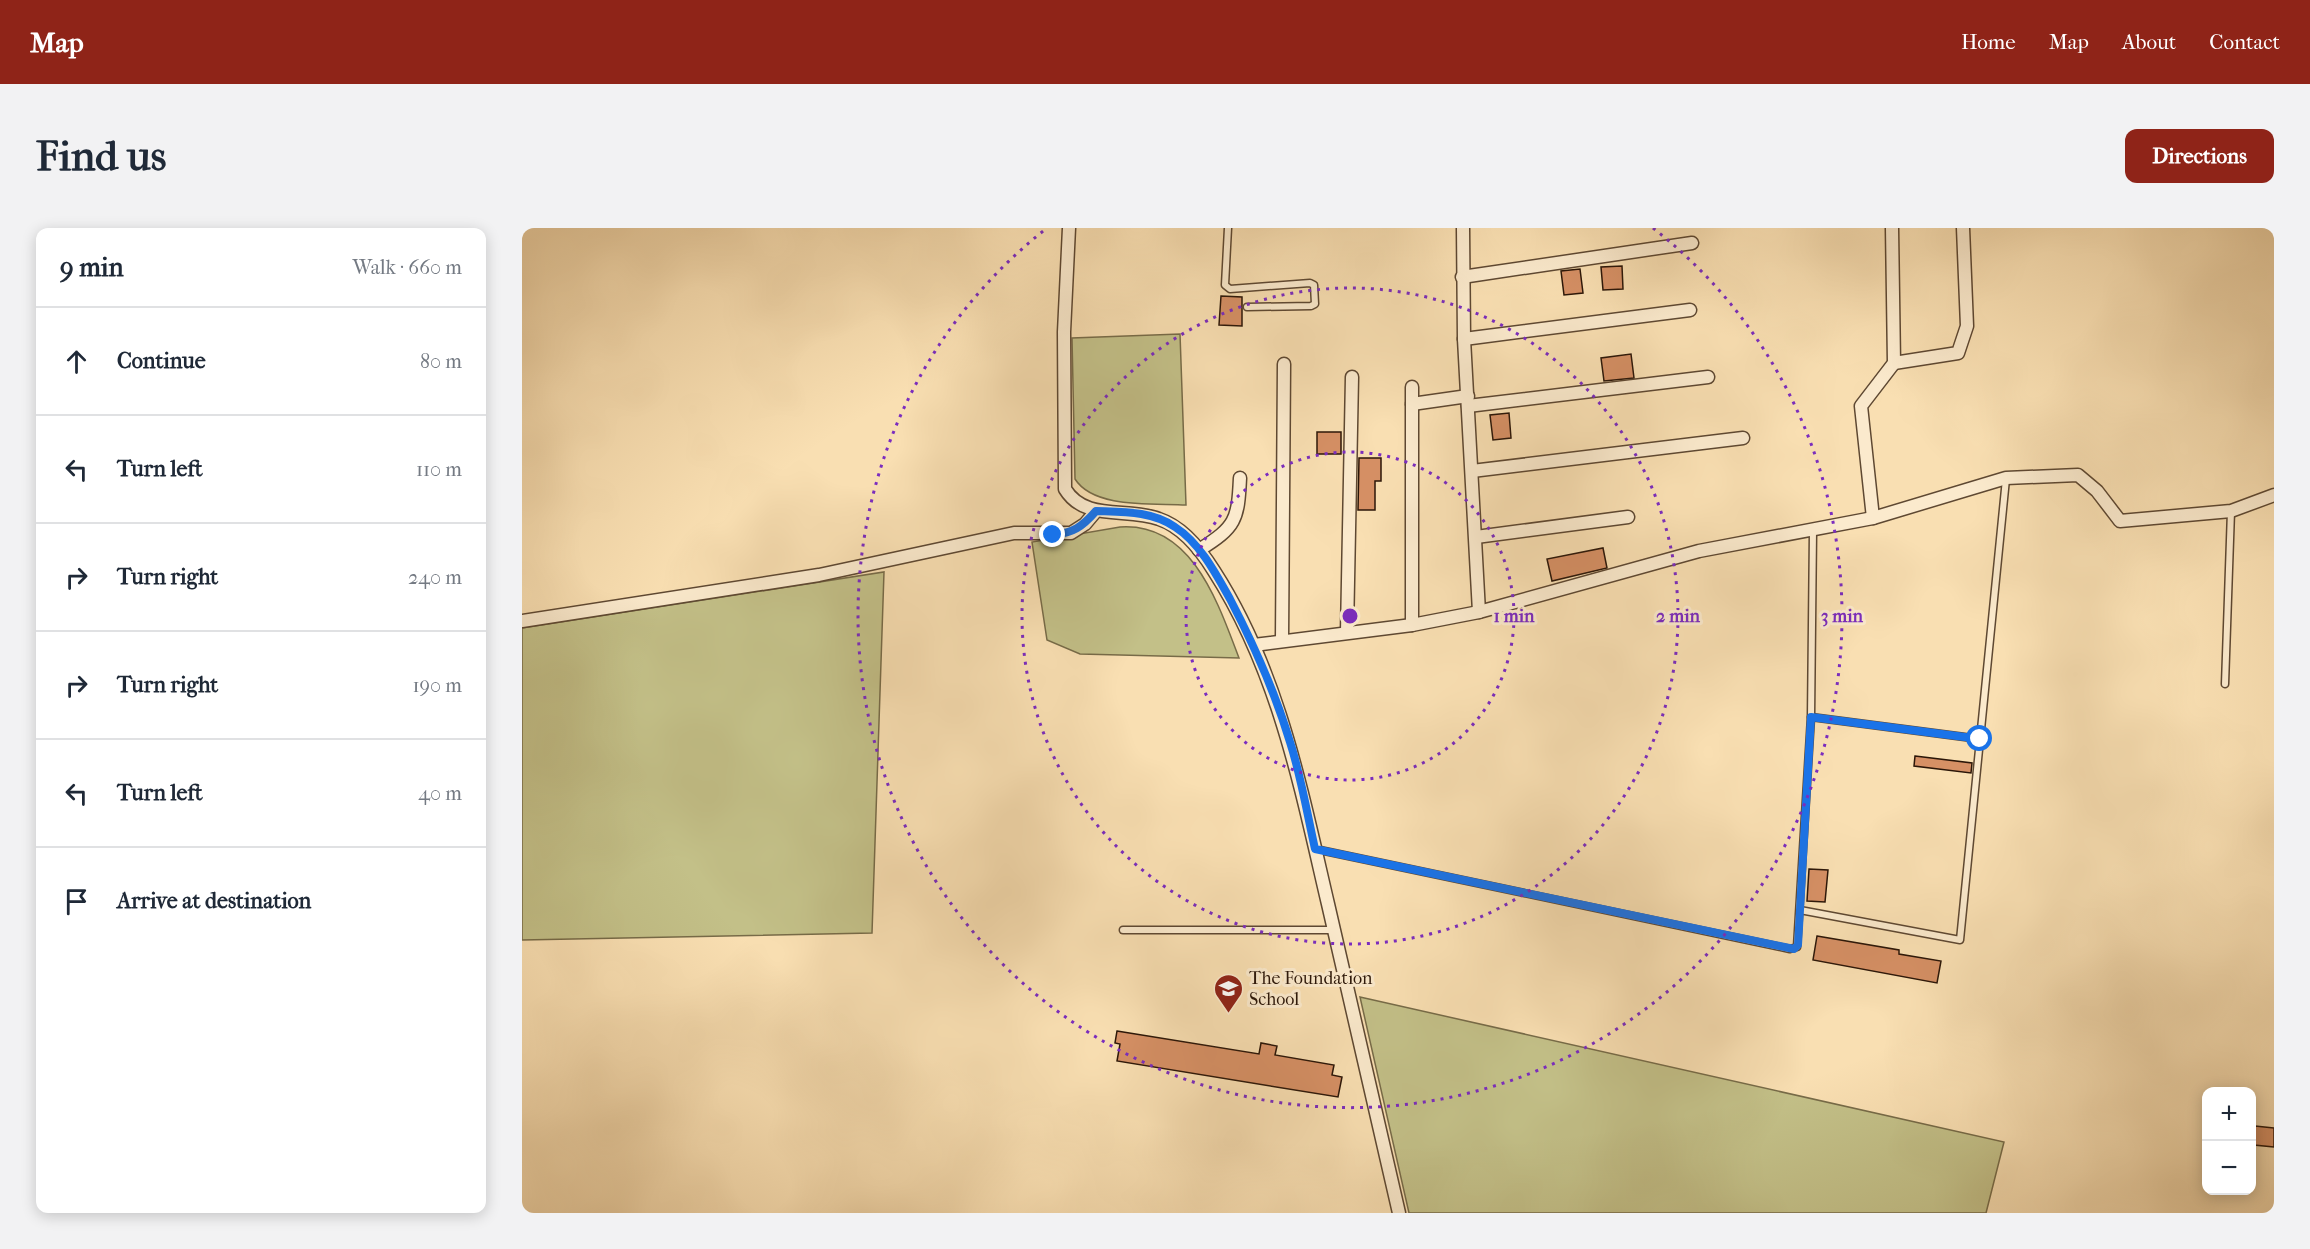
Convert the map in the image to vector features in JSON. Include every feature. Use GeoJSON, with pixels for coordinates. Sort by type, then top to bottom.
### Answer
{"type":"FeatureCollection","features":[{"type":"Feature","properties":{"kind":"street"},"geometry":{"type":"LineString","coordinates":[[1069,228],[1064,332],[1065,489],[1072,501],[1096,511],[1135,513],[1159,519],[1176,527],[1199,550],[1214,571],[1254,645],[1290,742],[1399,1213]]}},
{"type":"Feature","properties":{"kind":"street"},"geometry":{"type":"LineString","coordinates":[[1463,228],[1464,339],[1479,612]]}},
{"type":"Feature","properties":{"kind":"street"},"geometry":{"type":"LineString","coordinates":[[1873,518],[1861,406],[1894,363],[1892,228]]}},
{"type":"Feature","properties":{"kind":"street"},"geometry":{"type":"LineString","coordinates":[[1894,363],[1959,353],[1967,326],[1962,228]]}},
{"type":"Feature","properties":{"kind":"street"},"geometry":{"type":"LineString","coordinates":[[1462,277],[1692,243]]}},
{"type":"Feature","properties":{"kind":"street"},"geometry":{"type":"LineString","coordinates":[[1464,339],[1690,310]]}},
{"type":"Feature","properties":{"kind":"street"},"geometry":{"type":"LineString","coordinates":[[1282,639],[1284,364]]}},
{"type":"Feature","properties":{"kind":"street"},"geometry":{"type":"LineString","coordinates":[[1347,632],[1352,377]]}},
{"type":"Feature","properties":{"kind":"street"},"geometry":{"type":"LineString","coordinates":[[1412,404],[1468,401],[1708,377]]}},
{"type":"Feature","properties":{"kind":"street"},"geometry":{"type":"LineString","coordinates":[[1412,387],[1412,625]]}},
{"type":"Feature","properties":{"kind":"street"},"geometry":{"type":"LineString","coordinates":[[1472,471],[1743,438]]}},
{"type":"Feature","properties":{"kind":"street"},"geometry":{"type":"LineString","coordinates":[[1254,645],[1282,639],[1412,625],[1479,612],[1699,551],[1873,518],[2006,478],[2078,476],[2097,491],[2120,521],[2231,511],[2274,495]]}},
{"type":"Feature","properties":{"kind":"street"},"geometry":{"type":"LineString","coordinates":[[1199,550],[1219,537],[1233,522],[1238,512],[1240,478]]}},
{"type":"Feature","properties":{"kind":"street"},"geometry":{"type":"LineString","coordinates":[[522,621],[819,574],[1014,533],[1071,533],[1084,524],[1096,511]]}},
{"type":"Feature","properties":{"kind":"street"},"geometry":{"type":"LineString","coordinates":[[1476,537],[1628,517]]}},
{"type":"Feature","properties":{"kind":"lane"},"geometry":{"type":"LineString","coordinates":[[1228,228],[1224,272],[1225,285],[1230,289],[1310,283],[1314,285],[1315,304],[1311,306],[1247,307]]}},
{"type":"Feature","properties":{"kind":"lane"},"geometry":{"type":"LineString","coordinates":[[1800,910],[1960,940],[2006,478]]}},
{"type":"Feature","properties":{"kind":"lane"},"geometry":{"type":"LineString","coordinates":[[2224,684],[2231,511]]}},
{"type":"Feature","properties":{"kind":"lane"},"geometry":{"type":"LineString","coordinates":[[1315,849],[1790,949],[1798,945],[1811,717],[1813,531]]}},
{"type":"Feature","properties":{"kind":"lane"},"geometry":{"type":"LineString","coordinates":[[1811,717],[1980,739]]}},
{"type":"Feature","properties":{"kind":"lane"},"geometry":{"type":"LineString","coordinates":[[1123,930],[1334,930]]}},
{"type":"Feature","properties":{"kind":"shaded area"},"geometry":{"type":"Polygon","coordinates":[[[1180,334],[1186,505],[1142,504],[1110,500],[1084,489],[1075,479],[1072,338],[1180,334]]]}},
{"type":"Feature","properties":{"kind":"shaded area"},"geometry":{"type":"Polygon","coordinates":[[[1120,527],[1145,529],[1166,538],[1184,552],[1199,570],[1211,591],[1239,658],[1080,654],[1047,640],[1032,542],[1120,527]]]}},
{"type":"Feature","properties":{"kind":"shaded area"},"geometry":{"type":"Polygon","coordinates":[[[884,572],[872,933],[522,940],[522,628],[884,572]]]}},
{"type":"Feature","properties":{"kind":"shaded area"},"geometry":{"type":"Polygon","coordinates":[[[1360,997],[2004,1142],[1986,1213],[1409,1213],[1360,997]]]}},
{"type":"Feature","properties":{"kind":"building"},"geometry":{"type":"Polygon","coordinates":[[[1622,266],[1623,289],[1603,290],[1601,267],[1622,266]]]}},
{"type":"Feature","properties":{"kind":"building"},"geometry":{"type":"Polygon","coordinates":[[[1580,269],[1583,293],[1564,295],[1561,271],[1580,269]]]}},
{"type":"Feature","properties":{"kind":"building"},"geometry":{"type":"Polygon","coordinates":[[[1221,296],[1242,297],[1242,326],[1219,325],[1221,296]]]}},
{"type":"Feature","properties":{"kind":"building"},"geometry":{"type":"Polygon","coordinates":[[[1631,354],[1634,378],[1604,381],[1601,358],[1631,354]]]}},
{"type":"Feature","properties":{"kind":"building"},"geometry":{"type":"Polygon","coordinates":[[[1509,413],[1511,438],[1493,440],[1490,415],[1509,413]]]}},
{"type":"Feature","properties":{"kind":"building"},"geometry":{"type":"Polygon","coordinates":[[[1317,432],[1341,432],[1341,454],[1317,454],[1317,432]]]}},
{"type":"Feature","properties":{"kind":"building"},"geometry":{"type":"Polygon","coordinates":[[[1359,458],[1381,458],[1381,481],[1375,481],[1375,510],[1358,510],[1359,458]]]}},
{"type":"Feature","properties":{"kind":"building"},"geometry":{"type":"Polygon","coordinates":[[[1603,548],[1607,568],[1552,581],[1547,559],[1603,548]]]}},
{"type":"Feature","properties":{"kind":"building"},"geometry":{"type":"Polygon","coordinates":[[[1915,756],[1972,763],[1971,773],[1914,766],[1915,756]]]}},
{"type":"Feature","properties":{"kind":"building"},"geometry":{"type":"Polygon","coordinates":[[[1809,869],[1828,870],[1825,902],[1807,901],[1809,869]]]}},
{"type":"Feature","properties":{"kind":"building"},"geometry":{"type":"Polygon","coordinates":[[[1817,936],[1899,950],[1899,954],[1941,961],[1937,983],[1813,960],[1817,936]]]}},
{"type":"Feature","properties":{"kind":"building"},"geometry":{"type":"Polygon","coordinates":[[[1117,1031],[1259,1054],[1261,1043],[1277,1046],[1275,1055],[1334,1065],[1332,1075],[1342,1077],[1338,1097],[1117,1061],[1120,1044],[1115,1043],[1117,1031]]]}},
{"type":"Feature","properties":{"kind":"building"},"geometry":{"type":"Polygon","coordinates":[[[2256,1126],[2274,1128],[2274,1147],[2256,1145],[2256,1126]]]}},
{"type":"Feature","properties":{"kind":"place","name":"The Foundation School"},"geometry":{"type":"Point","coordinates":[1228,1014]}},
{"type":"Feature","properties":{"kind":"route"},"geometry":{"type":"LineString","coordinates":[[1053,535],[1071,533],[1084,524],[1096,511],[1135,513],[1159,519],[1176,527],[1199,550],[1227,593],[1254,645],[1290,742],[1315,849],[1794,949],[1798,945],[1811,717],[1980,739]]}}]}
